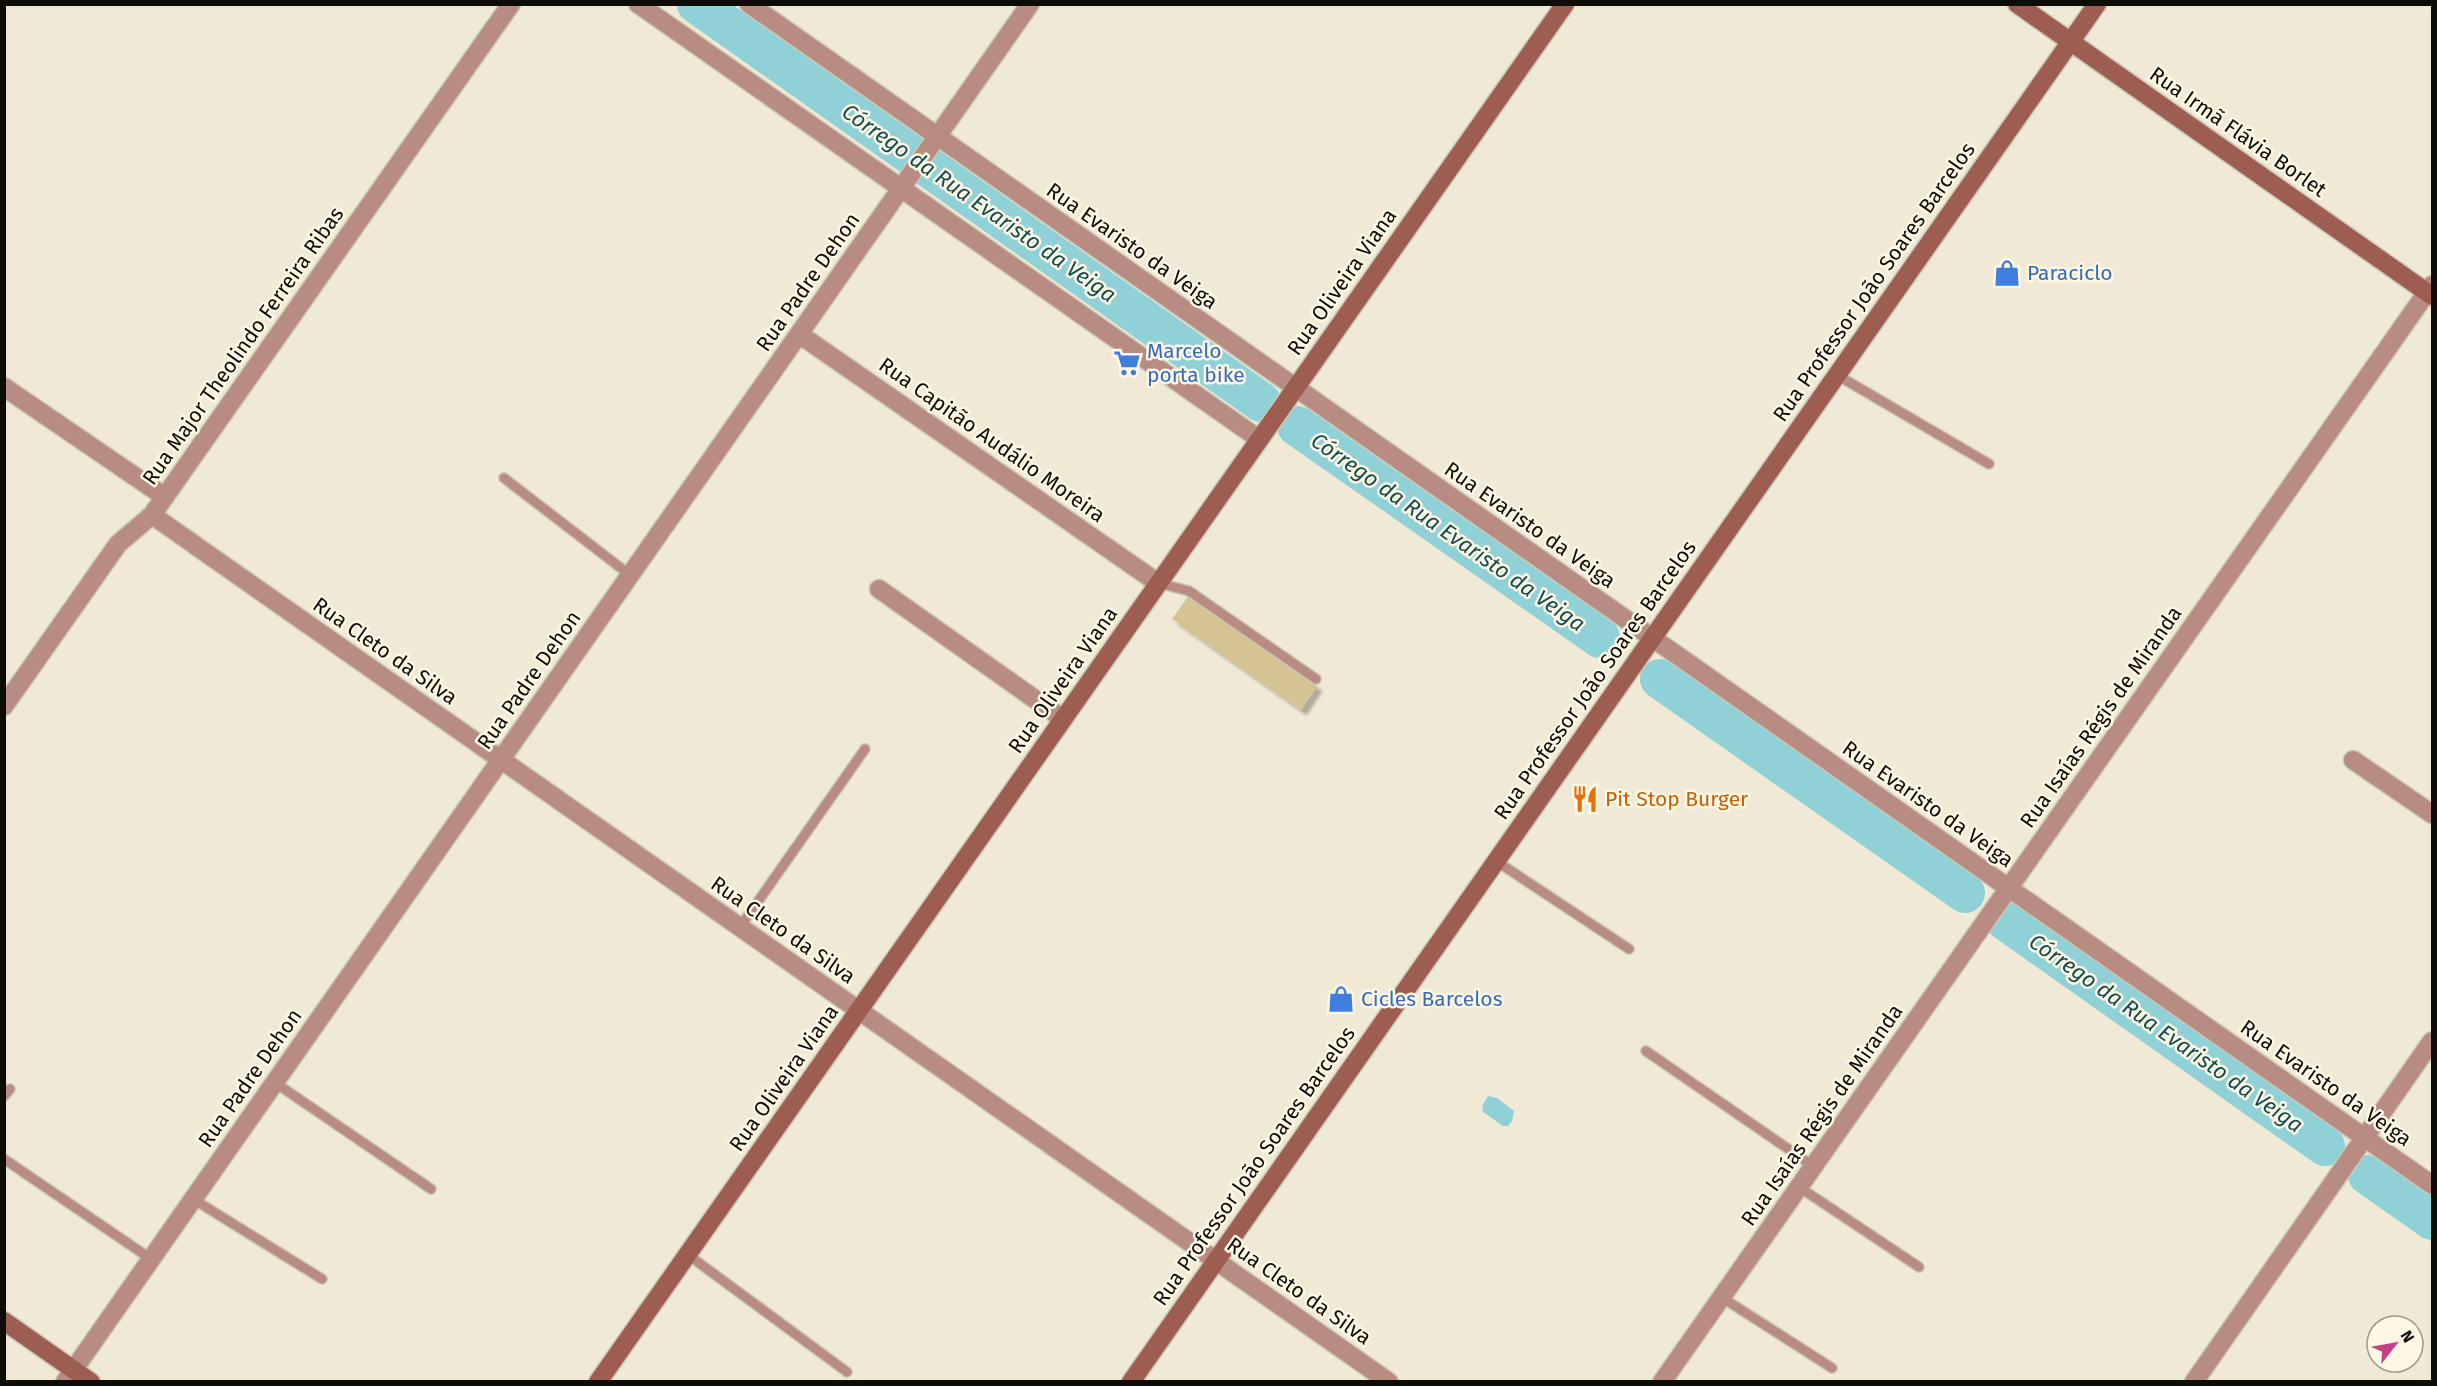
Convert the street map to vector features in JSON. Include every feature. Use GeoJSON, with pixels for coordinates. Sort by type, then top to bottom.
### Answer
{"type":"FeatureCollection","features":[{"type":"Feature","properties":{"kind":"main road","name":"Rua Oliveira Viana"},"geometry":{"type":"LineString","coordinates":[[598,1382],[1565,4]]}},
{"type":"Feature","properties":{"kind":"main road","name":"Rua Irmã Flávia Borlet"},"geometry":{"type":"LineString","coordinates":[[2017,4],[2431,291]]}},
{"type":"Feature","properties":{"kind":"main road","name":"Rua Professor João Soares Barcelos"},"geometry":{"type":"LineString","coordinates":[[1131,1382],[2097,4]]}},
{"type":"Feature","properties":{"kind":"main road"},"geometry":{"type":"LineString","coordinates":[[4,1321],[69,1375],[91,1382]]}},
{"type":"Feature","properties":{"kind":"street","name":"Rua Major Theolindo Ferreira Ribas"},"geometry":{"type":"LineString","coordinates":[[4,706],[118,544],[152,515],[165,497],[511,4]]}},
{"type":"Feature","properties":{"kind":"street"},"geometry":{"type":"LineString","coordinates":[[638,4],[1259,439]]}},
{"type":"Feature","properties":{"kind":"street","name":"Rua Evaristo da Veiga"},"geometry":{"type":"LineString","coordinates":[[749,4],[2433,1185]]}},
{"type":"Feature","properties":{"kind":"street","name":"Rua Padre Dehon"},"geometry":{"type":"LineString","coordinates":[[69,1375],[1030,4]]}},
{"type":"Feature","properties":{"kind":"street","name":"Rua Isaías Régis de Miranda"},"geometry":{"type":"LineString","coordinates":[[1662,1382],[2431,291]]}},
{"type":"Feature","properties":{"kind":"street","name":"Rua Capitão Audálio Moreira"},"geometry":{"type":"LineString","coordinates":[[800,333],[1158,584]]}},
{"type":"Feature","properties":{"kind":"street"},"geometry":{"type":"LineString","coordinates":[[4,387],[165,497]]}},
{"type":"Feature","properties":{"kind":"street","name":"Rua Cleto da Silva"},"geometry":{"type":"LineString","coordinates":[[152,515],[1389,1382]]}},
{"type":"Feature","properties":{"kind":"street"},"geometry":{"type":"LineString","coordinates":[[879,589],[1063,718]]}},
{"type":"Feature","properties":{"kind":"street"},"geometry":{"type":"LineString","coordinates":[[2353,760],[2433,813]]}},
{"type":"Feature","properties":{"kind":"street"},"geometry":{"type":"LineString","coordinates":[[2194,1382],[2433,1041]]}},
{"type":"Feature","properties":{"kind":"lane"},"geometry":{"type":"LineString","coordinates":[[1837,375],[1989,464]]}},
{"type":"Feature","properties":{"kind":"lane"},"geometry":{"type":"LineString","coordinates":[[504,478],[630,575]]}},
{"type":"Feature","properties":{"kind":"lane"},"geometry":{"type":"LineString","coordinates":[[1158,584],[1189,591],[1316,679]]}},
{"type":"Feature","properties":{"kind":"lane"},"geometry":{"type":"LineString","coordinates":[[740,927],[865,749]]}},
{"type":"Feature","properties":{"kind":"lane"},"geometry":{"type":"LineString","coordinates":[[1496,861],[1629,949]]}},
{"type":"Feature","properties":{"kind":"lane"},"geometry":{"type":"LineString","coordinates":[[1646,1051],[1813,1166]]}},
{"type":"Feature","properties":{"kind":"lane"},"geometry":{"type":"LineString","coordinates":[[274,1082],[431,1189]]}},
{"type":"Feature","properties":{"kind":"lane"},"geometry":{"type":"LineString","coordinates":[[4,1159],[151,1259]]}},
{"type":"Feature","properties":{"kind":"lane"},"geometry":{"type":"LineString","coordinates":[[1798,1188],[1919,1268]]}},
{"type":"Feature","properties":{"kind":"lane"},"geometry":{"type":"LineString","coordinates":[[193,1199],[322,1279]]}},
{"type":"Feature","properties":{"kind":"lane"},"geometry":{"type":"LineString","coordinates":[[687,1254],[847,1372]]}},
{"type":"Feature","properties":{"kind":"lane"},"geometry":{"type":"LineString","coordinates":[[1721,1297],[1832,1368]]}},
{"type":"Feature","properties":{"kind":"water"},"geometry":{"type":"Polygon","coordinates":[[[1488,1096],[1497,1098],[1514,1111],[1512,1121],[1508,1126],[1503,1126],[1483,1112],[1482,1106],[1488,1096]]]}},
{"type":"Feature","properties":{"kind":"building"},"geometry":{"type":"Polygon","coordinates":[[[1189,595],[1317,686],[1301,710],[1172,619],[1189,595]]]}},
{"type":"Feature","properties":{"kind":"waterway","name":"Córrego da Rua Evaristo da Veiga"},"geometry":{"type":"LineString","coordinates":[[697,4],[1261,402]]}},
{"type":"Feature","properties":{"kind":"waterway","name":"Córrego da Rua Evaristo da Veiga"},"geometry":{"type":"LineString","coordinates":[[1297,426],[1600,638]]}},
{"type":"Feature","properties":{"kind":"waterway","name":"Córrego da Rua Evaristo da Veiga"},"geometry":{"type":"LineString","coordinates":[[1660,679],[1965,893]]}},
{"type":"Feature","properties":{"kind":"waterway","name":"Córrego da Rua Evaristo da Veiga"},"geometry":{"type":"LineString","coordinates":[[2006,921],[2325,1146]]}},
{"type":"Feature","properties":{"kind":"waterway","name":"Córrego da Rua Evaristo da Veiga"},"geometry":{"type":"LineString","coordinates":[[2368,1175],[2432,1220]]}},
{"type":"Feature","properties":{"kind":"place","name":"Paraciclo"},"geometry":{"type":"Point","coordinates":[2007,273]}},
{"type":"Feature","properties":{"kind":"place","name":"Marcelo porta bike"},"geometry":{"type":"Point","coordinates":[1127,363]}},
{"type":"Feature","properties":{"kind":"place","name":"Pit Stop Burger"},"geometry":{"type":"Point","coordinates":[1585,799]}},
{"type":"Feature","properties":{"kind":"place","name":"Cicles Barcelos"},"geometry":{"type":"Point","coordinates":[1341,999]}}]}
